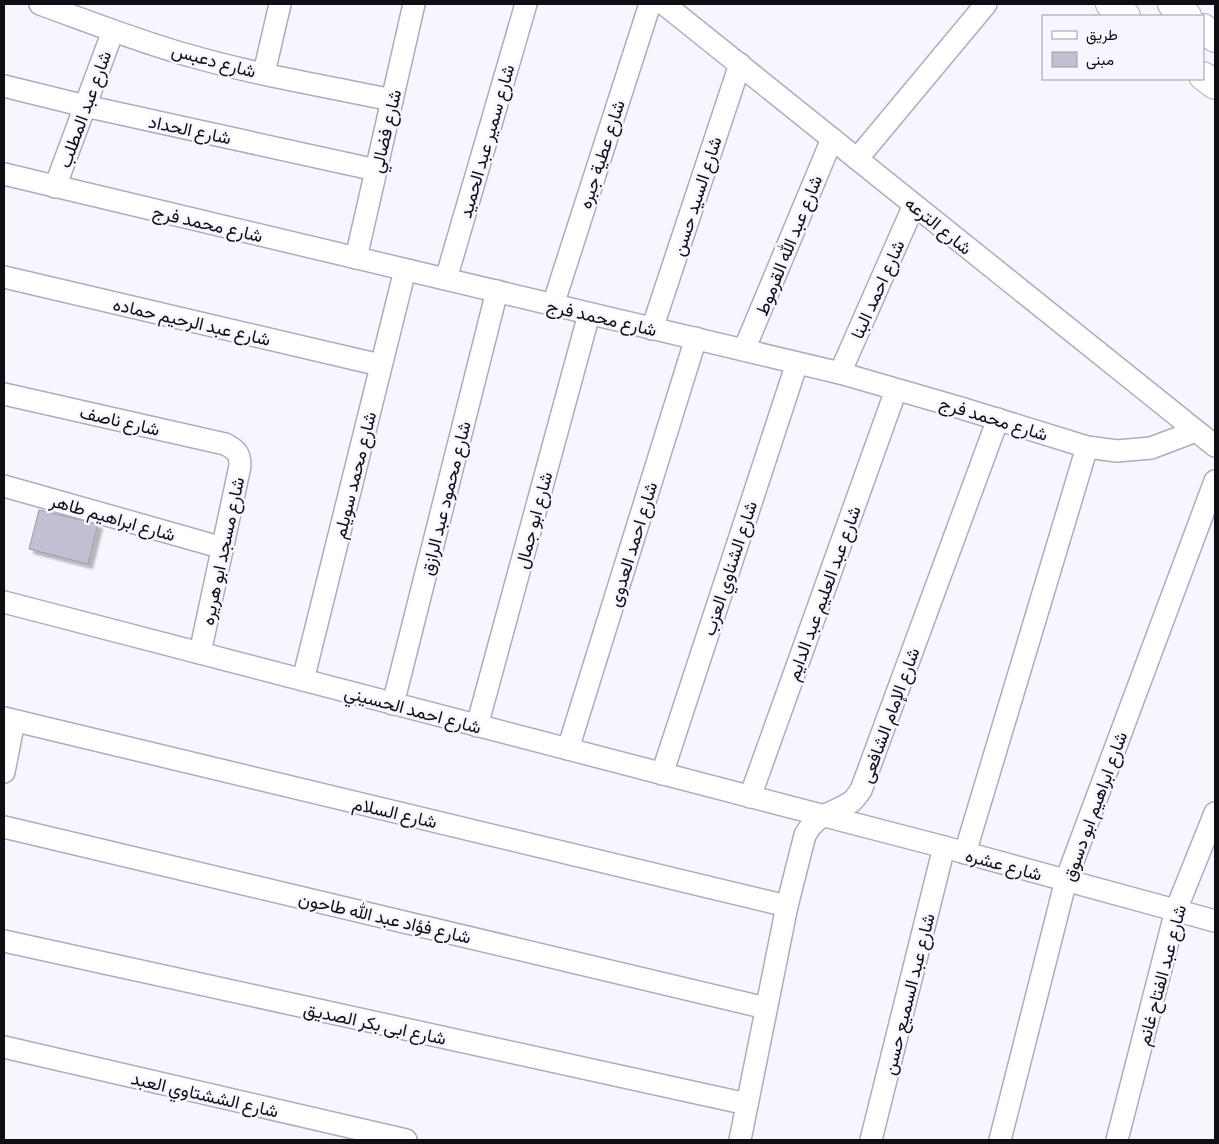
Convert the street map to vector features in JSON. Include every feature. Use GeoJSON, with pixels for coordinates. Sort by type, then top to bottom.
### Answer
{"type":"FeatureCollection","features":[{"type":"Feature","properties":{"kind":"main road"},"geometry":{"type":"LineString","coordinates":[[1110,4],[1125,15]]}},
{"type":"Feature","properties":{"kind":"main road"},"geometry":{"type":"LineString","coordinates":[[1172,4],[1187,15]]}},
{"type":"Feature","properties":{"kind":"main road"},"geometry":{"type":"LineString","coordinates":[[1204,29],[1215,38]]}},
{"type":"Feature","properties":{"kind":"main road"},"geometry":{"type":"LineString","coordinates":[[1204,77],[1215,85]]}},
{"type":"Feature","properties":{"kind":"street","name":"شارع دعبس"},"geometry":{"type":"LineString","coordinates":[[40,4],[113,31],[191,56],[392,100]]}},
{"type":"Feature","properties":{"kind":"street"},"geometry":{"type":"LineString","coordinates":[[264,73],[280,4]]}},
{"type":"Feature","properties":{"kind":"street","name":"شارع فضالي"},"geometry":{"type":"LineString","coordinates":[[356,258],[414,4]]}},
{"type":"Feature","properties":{"kind":"street","name":"شارع سمير عبد الحميد"},"geometry":{"type":"LineString","coordinates":[[446,279],[526,4]]}},
{"type":"Feature","properties":{"kind":"street","name":"شارع عطية جبره"},"geometry":{"type":"LineString","coordinates":[[553,305],[650,4]]}},
{"type":"Feature","properties":{"kind":"street","name":"شارع الترعه"},"geometry":{"type":"LineString","coordinates":[[664,4],[1215,446]]}},
{"type":"Feature","properties":{"kind":"street"},"geometry":{"type":"LineString","coordinates":[[857,159],[986,4]]}},
{"type":"Feature","properties":{"kind":"street","name":"شارع عبد المطلب"},"geometry":{"type":"LineString","coordinates":[[55,187],[113,31]]}},
{"type":"Feature","properties":{"kind":"street","name":"شارع السيد حسن"},"geometry":{"type":"LineString","coordinates":[[652,329],[740,64]]}},
{"type":"Feature","properties":{"kind":"street","name":"شارع الحداد"},"geometry":{"type":"LineString","coordinates":[[4,86],[85,106],[376,170]]}},
{"type":"Feature","properties":{"kind":"street","name":"شارع عبد الله القرموط"},"geometry":{"type":"LineString","coordinates":[[744,350],[832,139]]}},
{"type":"Feature","properties":{"kind":"street","name":"شارع محمد فرج"},"geometry":{"type":"LineString","coordinates":[[4,174],[840,373],[1087,447],[1117,451],[1151,448],[1196,431]]}},
{"type":"Feature","properties":{"kind":"street","name":"شارع احمد البنا"},"geometry":{"type":"LineString","coordinates":[[840,373],[914,205]]}},
{"type":"Feature","properties":{"kind":"street","name":"شارع محمد سويلم"},"geometry":{"type":"LineString","coordinates":[[303,680],[405,270]]}},
{"type":"Feature","properties":{"kind":"street","name":"شارع عبد الرحيم حماده"},"geometry":{"type":"LineString","coordinates":[[4,278],[380,365]]}},
{"type":"Feature","properties":{"kind":"street","name":"شارع محمود عبد الرازق"},"geometry":{"type":"LineString","coordinates":[[393,704],[497,291]]}},
{"type":"Feature","properties":{"kind":"street","name":"شارع ابو جمال"},"geometry":{"type":"LineString","coordinates":[[477,726],[589,314]]}},
{"type":"Feature","properties":{"kind":"street","name":"شارع احمد العدوى"},"geometry":{"type":"LineString","coordinates":[[568,749],[696,338]]}},
{"type":"Feature","properties":{"kind":"street","name":"شارع الشناوي العزب"},"geometry":{"type":"LineString","coordinates":[[662,774],[797,363]]}},
{"type":"Feature","properties":{"kind":"street","name":"شارع عبد العليم عبد الدايم"},"geometry":{"type":"LineString","coordinates":[[750,797],[896,390]]}},
{"type":"Feature","properties":{"kind":"street","name":"شارع ناصف"},"geometry":{"type":"LineString","coordinates":[[4,394],[226,444],[236,450]]}},
{"type":"Feature","properties":{"kind":"street","name":"شارع الإمام الشافعى"},"geometry":{"type":"LineString","coordinates":[[740,1140],[787,906],[805,835],[811,824],[822,816],[852,802],[862,790],[998,419]]}},
{"type":"Feature","properties":{"kind":"street"},"geometry":{"type":"LineString","coordinates":[[965,853],[1087,447]]}},
{"type":"Feature","properties":{"kind":"street","name":"شارع مسجد ابو هريره"},"geometry":{"type":"LineString","coordinates":[[200,653],[240,466],[240,457],[236,450]]}},
{"type":"Feature","properties":{"kind":"street","name":"شارع ابراهيم ابو دسوق"},"geometry":{"type":"LineString","coordinates":[[1000,1140],[1066,880],[1215,481]]}},
{"type":"Feature","properties":{"kind":"street","name":"شارع ابراهيم طاهر"},"geometry":{"type":"LineString","coordinates":[[4,486],[223,548]]}},
{"type":"Feature","properties":{"kind":"street","name":"شارع احمد الحسيني"},"geometry":{"type":"LineString","coordinates":[[4,602],[822,816]]}},
{"type":"Feature","properties":{"kind":"street"},"geometry":{"type":"LineString","coordinates":[[4,772],[9,720]]}},
{"type":"Feature","properties":{"kind":"street","name":"شارع السلام"},"geometry":{"type":"LineString","coordinates":[[9,720],[787,906]]}},
{"type":"Feature","properties":{"kind":"street","name":"شارع عبد الفتاح غانم"},"geometry":{"type":"LineString","coordinates":[[1117,1140],[1176,910],[1215,813]]}},
{"type":"Feature","properties":{"kind":"street","name":"شارع عشره"},"geometry":{"type":"LineString","coordinates":[[822,816],[944,847],[1215,921]]}},
{"type":"Feature","properties":{"kind":"street","name":"شارع فؤاد عبد الله طاحون"},"geometry":{"type":"LineString","coordinates":[[4,827],[766,1008]]}},
{"type":"Feature","properties":{"kind":"street","name":"شارع عبد السميع حسن"},"geometry":{"type":"LineString","coordinates":[[871,1140],[944,847]]}},
{"type":"Feature","properties":{"kind":"street","name":"شارع ابى بكر الصديق"},"geometry":{"type":"LineString","coordinates":[[4,942],[747,1104]]}},
{"type":"Feature","properties":{"kind":"street","name":"شارع الششتاوي العبد"},"geometry":{"type":"LineString","coordinates":[[4,1047],[406,1140]]}},
{"type":"Feature","properties":{"kind":"building"},"geometry":{"type":"Polygon","coordinates":[[[39,510],[98,524],[88,564],[29,549],[39,510]]]}}]}
